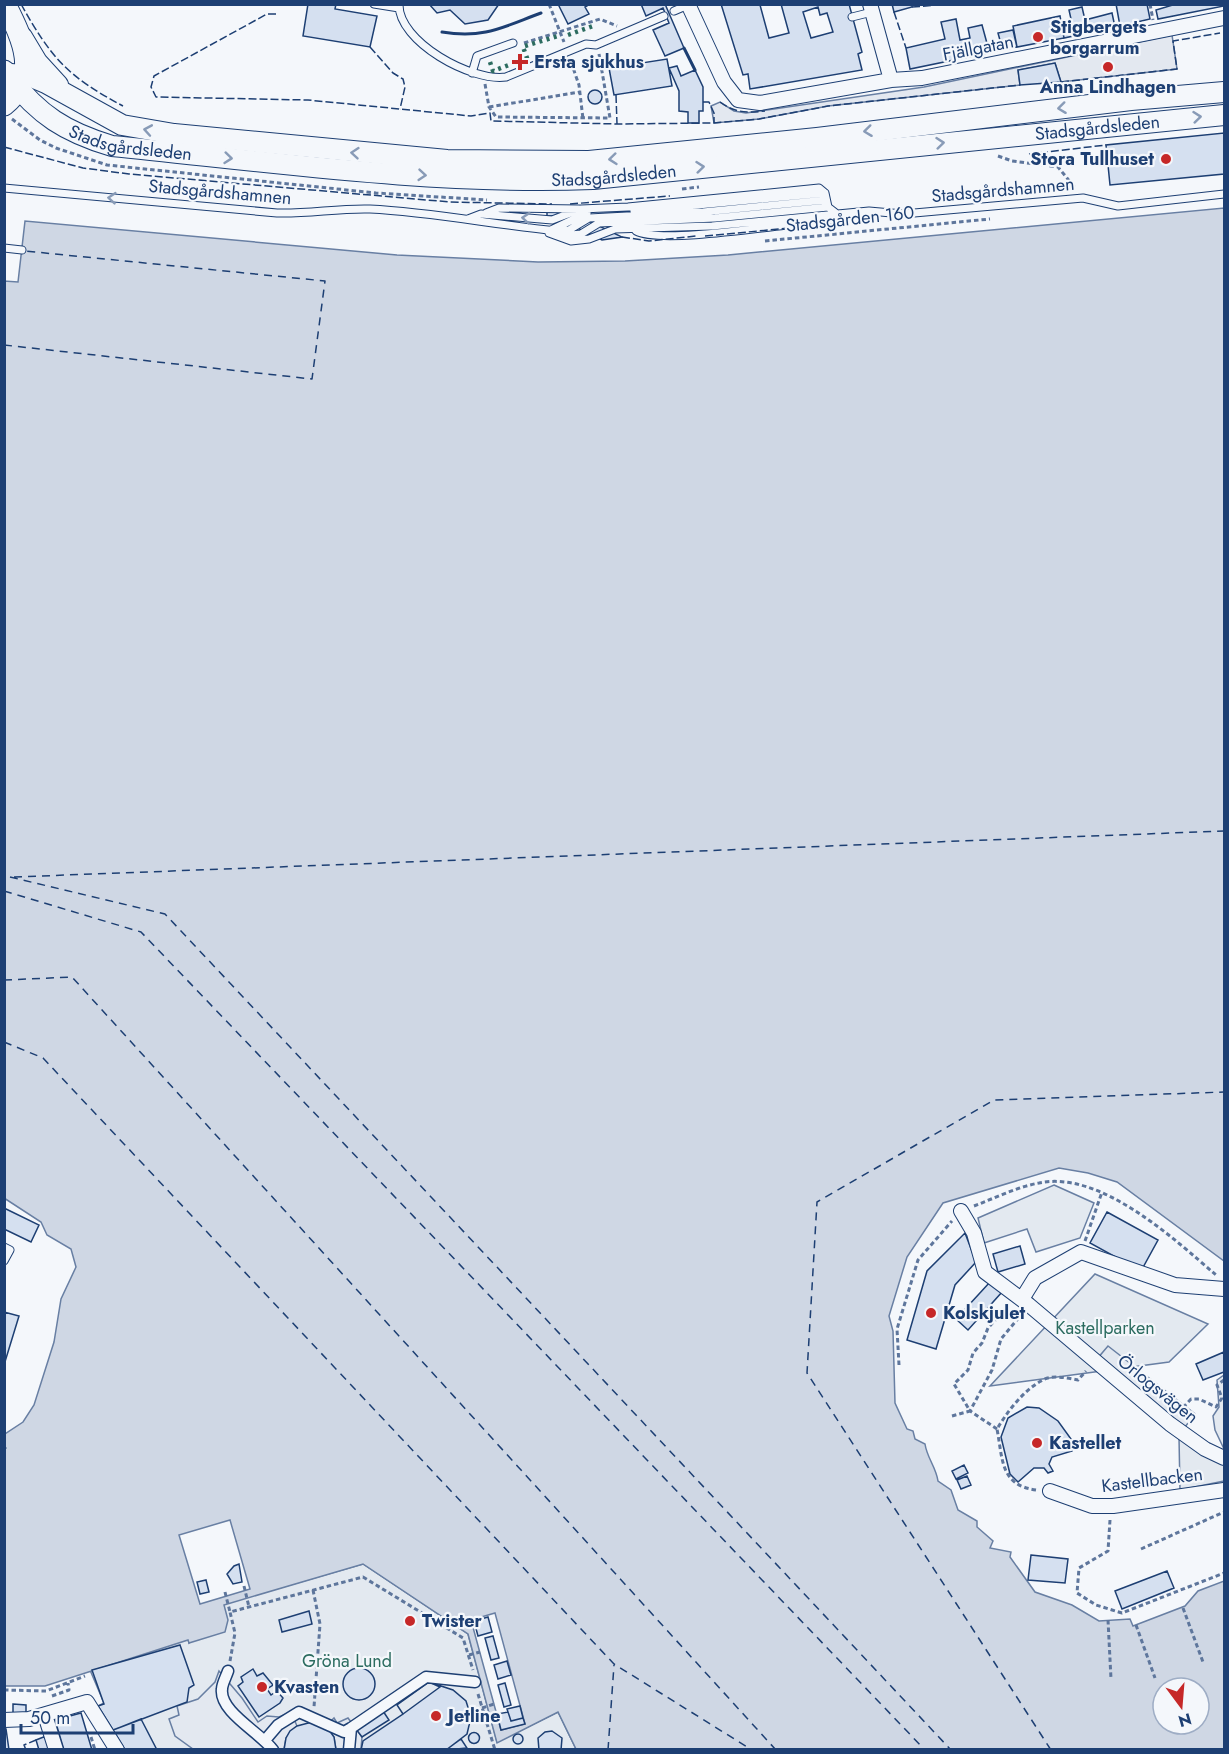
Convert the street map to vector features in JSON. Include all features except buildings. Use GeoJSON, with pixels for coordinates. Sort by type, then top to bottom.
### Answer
{"type":"FeatureCollection","features":[{"type":"Feature","properties":{"kind":"main road"},"geometry":{"type":"LineString","coordinates":[[5,4],[37,62],[65,94]]}},
{"type":"Feature","properties":{"kind":"main road"},"geometry":{"type":"LineString","coordinates":[[11,82],[18,31]]}},
{"type":"Feature","properties":{"kind":"main road","name":"Stadsgårdsleden"},"geometry":{"type":"LineString","coordinates":[[11,82],[65,94],[122,125],[174,134],[447,160],[590,161],[817,138],[1131,100],[1224,92]]}},
{"type":"Feature","properties":{"kind":"main road","name":"Stadsgårdsleden"},"geometry":{"type":"LineString","coordinates":[[11,82],[31,105],[70,131],[112,146],[385,172],[529,181],[592,178],[1224,115]]}},
{"type":"Feature","properties":{"kind":"street","name":"Fjällgatan"},"geometry":{"type":"LineString","coordinates":[[688,5],[724,82],[738,100],[760,103],[891,80],[922,78],[1224,18]]}},
{"type":"Feature","properties":{"kind":"street"},"geometry":{"type":"LineString","coordinates":[[871,8],[891,80]]}},
{"type":"Feature","properties":{"kind":"street","name":"Örlogsvägen"},"geometry":{"type":"LineString","coordinates":[[961,1211],[974,1233],[985,1272],[1023,1300],[1170,1424],[1205,1449],[1224,1458]]}},
{"type":"Feature","properties":{"kind":"street"},"geometry":{"type":"LineString","coordinates":[[1023,1300],[1035,1278],[1081,1252],[1174,1285],[1224,1290]]}},
{"type":"Feature","properties":{"kind":"street","name":"Kastellbacken"},"geometry":{"type":"LineString","coordinates":[[1050,1491],[1092,1506],[1113,1506],[1224,1490]]}},
{"type":"Feature","properties":{"kind":"street"},"geometry":{"type":"LineString","coordinates":[[228,1671],[221,1691],[226,1706],[266,1739],[273,1749]]}},
{"type":"Feature","properties":{"kind":"street"},"geometry":{"type":"LineString","coordinates":[[347,1730],[426,1677],[476,1682]]}},
{"type":"Feature","properties":{"kind":"street"},"geometry":{"type":"LineString","coordinates":[[4,1720],[29,1719],[87,1702],[117,1749]]}},
{"type":"Feature","properties":{"kind":"street"},"geometry":{"type":"LineString","coordinates":[[266,1739],[278,1725],[299,1712],[347,1730]]}},
{"type":"Feature","properties":{"kind":"street"},"geometry":{"type":"LineString","coordinates":[[45,1714],[56,1749]]}},
{"type":"Feature","properties":{"kind":"street"},"geometry":{"type":"LineString","coordinates":[[347,1730],[350,1749]]}},
{"type":"Feature","properties":{"kind":"lane"},"geometry":{"type":"LineString","coordinates":[[374,4],[399,6],[402,21],[412,33],[446,61],[484,77],[506,77],[586,44],[596,45],[664,16]]}},
{"type":"Feature","properties":{"kind":"lane"},"geometry":{"type":"LineString","coordinates":[[674,12],[688,5]]}},
{"type":"Feature","properties":{"kind":"lane"},"geometry":{"type":"LineString","coordinates":[[852,16],[871,8]]}},
{"type":"Feature","properties":{"kind":"lane"},"geometry":{"type":"LineString","coordinates":[[472,73],[477,56],[513,43]]}},
{"type":"Feature","properties":{"kind":"lane","name":"Stadsgårdshamnen"},"geometry":{"type":"LineString","coordinates":[[4,188],[277,213],[301,214],[334,208],[362,209],[550,230],[569,230],[589,218],[668,215],[826,200]]}},
{"type":"Feature","properties":{"kind":"lane"},"geometry":{"type":"LineString","coordinates":[[467,219],[499,208],[628,207],[819,188],[837,214]]}},
{"type":"Feature","properties":{"kind":"lane","name":"Stadsgårdshamnen"},"geometry":{"type":"LineString","coordinates":[[540,229],[571,241],[589,239],[615,230],[869,211],[903,214],[1083,198],[1118,206],[1224,194]]}},
{"type":"Feature","properties":{"kind":"lane"},"geometry":{"type":"LineString","coordinates":[[557,236],[581,234],[599,223],[715,218],[826,200]]}},
{"type":"Feature","properties":{"kind":"lane"},"geometry":{"type":"LineString","coordinates":[[481,214],[552,220],[581,209]]}},
{"type":"Feature","properties":{"kind":"lane"},"geometry":{"type":"LineString","coordinates":[[4,248],[21,250]]}},
{"type":"Feature","properties":{"kind":"lane"},"geometry":{"type":"LineString","coordinates":[[4,1248],[10,1250],[4,1261]]}},
{"type":"Feature","properties":{"kind":"path"},"geometry":{"type":"LineString","coordinates":[[549,4],[564,41]]}},
{"type":"Feature","properties":{"kind":"path"},"geometry":{"type":"LineString","coordinates":[[1150,4],[1153,22]]}},
{"type":"Feature","properties":{"kind":"path"},"geometry":{"type":"LineString","coordinates":[[513,43],[522,44],[600,19],[629,32]]}},
{"type":"Feature","properties":{"kind":"path"},"geometry":{"type":"LineString","coordinates":[[484,77],[489,107],[496,117],[610,118],[608,98],[596,45]]}},
{"type":"Feature","properties":{"kind":"path"},"geometry":{"type":"LineString","coordinates":[[567,51],[580,92],[583,118]]}},
{"type":"Feature","properties":{"kind":"path"},"geometry":{"type":"LineString","coordinates":[[489,107],[580,92]]}},
{"type":"Feature","properties":{"kind":"path"},"geometry":{"type":"LineString","coordinates":[[994,154],[1011,161],[1058,167],[1083,198]]}},
{"type":"Feature","properties":{"kind":"path","name":"Stadsgården 160"},"geometry":{"type":"LineString","coordinates":[[765,241],[999,218]]}},
{"type":"Feature","properties":{"kind":"path"},"geometry":{"type":"LineString","coordinates":[[899,1365],[897,1329],[918,1260],[961,1211],[1040,1182],[1065,1181],[1102,1192],[1166,1232],[1224,1282]]}},
{"type":"Feature","properties":{"kind":"path"},"geometry":{"type":"LineString","coordinates":[[1081,1252],[1102,1192]]}},
{"type":"Feature","properties":{"kind":"path"},"geometry":{"type":"LineString","coordinates":[[952,1416],[970,1411],[993,1370],[1001,1339],[1023,1300]]}},
{"type":"Feature","properties":{"kind":"path"},"geometry":{"type":"LineString","coordinates":[[1023,1300],[988,1328],[982,1343],[973,1353],[968,1370],[954,1384],[970,1411],[997,1429],[1007,1474],[1013,1483],[1021,1488],[1050,1491]]}},
{"type":"Feature","properties":{"kind":"path"},"geometry":{"type":"LineString","coordinates":[[997,1429],[1008,1411],[1042,1380],[1060,1377],[1078,1380],[1095,1361]]}},
{"type":"Feature","properties":{"kind":"path"},"geometry":{"type":"LineString","coordinates":[[1170,1424],[1191,1399],[1199,1399],[1215,1407],[1222,1398],[1217,1385],[1224,1380]]}},
{"type":"Feature","properties":{"kind":"path"},"geometry":{"type":"LineString","coordinates":[[1113,1506],[1108,1529],[1108,1551],[1079,1568],[1077,1593],[1096,1605],[1122,1613],[1224,1573]]}},
{"type":"Feature","properties":{"kind":"path"},"geometry":{"type":"LineString","coordinates":[[1142,1549],[1224,1512]]}},
{"type":"Feature","properties":{"kind":"path"},"geometry":{"type":"LineString","coordinates":[[230,1612],[363,1576],[463,1638],[495,1749]]}},
{"type":"Feature","properties":{"kind":"path"},"geometry":{"type":"LineString","coordinates":[[244,1586],[249,1607]]}},
{"type":"Feature","properties":{"kind":"path"},"geometry":{"type":"LineString","coordinates":[[310,1716],[315,1704],[316,1650],[320,1624],[313,1590]]}},
{"type":"Feature","properties":{"kind":"path"},"geometry":{"type":"LineString","coordinates":[[225,1592],[236,1634],[228,1671]]}},
{"type":"Feature","properties":{"kind":"path"},"geometry":{"type":"LineString","coordinates":[[1182,1608],[1203,1662]]}},
{"type":"Feature","properties":{"kind":"path"},"geometry":{"type":"LineString","coordinates":[[1108,1620],[1111,1679]]}},
{"type":"Feature","properties":{"kind":"path"},"geometry":{"type":"LineString","coordinates":[[1136,1624],[1154,1676]]}},
{"type":"Feature","properties":{"kind":"path"},"geometry":{"type":"LineString","coordinates":[[469,1655],[480,1652]]}},
{"type":"Feature","properties":{"kind":"path"},"geometry":{"type":"LineString","coordinates":[[4,1690],[46,1691],[86,1676]]}},
{"type":"Feature","properties":{"kind":"path"},"geometry":{"type":"LineString","coordinates":[[78,1680],[80,1684]]}},
{"type":"Feature","properties":{"kind":"path"},"geometry":{"type":"LineString","coordinates":[[482,1708],[494,1704]]}},
{"type":"Feature","properties":{"kind":"path"},"geometry":{"type":"LineString","coordinates":[[89,1730],[95,1749]]}},
{"type":"Feature","properties":{"kind":"green space"},"geometry":{"type":"Polygon","coordinates":[[[1054,1185],[1094,1203],[1080,1238],[1036,1252],[1027,1229],[984,1243],[978,1218],[1054,1185]]]}},
{"type":"Feature","properties":{"kind":"green space","name":"Kastellparken"},"geometry":{"type":"Polygon","coordinates":[[[1095,1274],[1208,1324],[1169,1362],[990,1386],[1095,1274]]]}},
{"type":"Feature","properties":{"kind":"green space"},"geometry":{"type":"Polygon","coordinates":[[[1224,1375],[1224,1449],[1215,1430],[1213,1416],[1219,1407],[1217,1380],[1224,1375]]]}},
{"type":"Feature","properties":{"kind":"green space"},"geometry":{"type":"Polygon","coordinates":[[[1179,1437],[1224,1464],[1224,1481],[1180,1490],[1179,1437]]]}},
{"type":"Feature","properties":{"kind":"green space","name":"Gröna Lund"},"geometry":{"type":"Polygon","coordinates":[[[363,1564],[468,1634],[497,1742],[558,1712],[576,1749],[124,1749],[98,1706],[104,1703],[90,1670],[188,1639],[189,1643],[224,1605],[223,1597],[255,1595],[363,1564]]]}},
{"type":"Feature","properties":{"kind":"shaded area"},"geometry":{"type":"Polygon","coordinates":[[[1172,35],[1177,69],[1061,82],[1055,63],[1018,70],[1020,85],[828,106],[759,119],[714,123],[711,106],[720,102],[734,111],[746,113],[924,87],[1172,35]]]}},
{"type":"Feature","properties":{"kind":"shaded area"},"geometry":{"type":"Polygon","coordinates":[[[1224,208],[1224,1261],[1117,1182],[1088,1173],[1059,1168],[943,1203],[907,1257],[889,1316],[893,1331],[895,1403],[907,1429],[913,1431],[915,1439],[925,1444],[938,1481],[951,1490],[958,1510],[977,1521],[977,1527],[993,1541],[990,1548],[1011,1552],[1010,1557],[1035,1592],[1072,1605],[1099,1621],[1130,1619],[1133,1626],[1185,1606],[1198,1591],[1224,1581],[1224,1749],[576,1749],[558,1712],[497,1743],[468,1634],[363,1564],[224,1605],[228,1620],[225,1632],[189,1643],[188,1640],[45,1686],[5,1686],[5,1434],[23,1422],[34,1405],[54,1342],[61,1299],[76,1267],[71,1249],[47,1235],[41,1222],[4,1198],[4,281],[18,282],[25,221],[397,255],[538,262],[625,261],[728,255],[1224,208]]]}},
{"type":"Feature","properties":{"kind":"shaded area"},"geometry":{"type":"Polygon","coordinates":[[[1108,1346],[1195,1414],[1185,1427],[1097,1359],[1108,1346]]]}},
{"type":"Feature","properties":{"kind":"shaded area"},"geometry":{"type":"Polygon","coordinates":[[[219,1671],[242,1698],[258,1722],[267,1716],[279,1717],[291,1712],[297,1726],[286,1738],[284,1749],[193,1749],[175,1736],[169,1719],[179,1715],[177,1706],[198,1699],[215,1682],[219,1671]]]}},
{"type":"Feature","properties":{"kind":"shaded area"},"geometry":{"type":"Polygon","coordinates":[[[334,1718],[337,1723],[348,1718],[362,1737],[361,1749],[336,1749],[334,1737],[325,1727],[334,1718]]]}},
{"type":"Feature","properties":{"kind":"pier"},"geometry":{"type":"Polygon","coordinates":[[[230,1520],[250,1589],[200,1604],[179,1535],[230,1520]]]}},
{"type":"Feature","properties":{"kind":"pier"},"geometry":{"type":"Polygon","coordinates":[[[495,1613],[525,1724],[501,1730],[471,1620],[495,1613]]]}},
{"type":"Feature","properties":{"kind":"ferry route"},"geometry":{"type":"LineString","coordinates":[[4,345],[312,379],[325,281],[25,251]]}},
{"type":"Feature","properties":{"kind":"ferry route"},"geometry":{"type":"LineString","coordinates":[[14,877],[1224,831]]}},
{"type":"Feature","properties":{"kind":"ferry route"},"geometry":{"type":"LineString","coordinates":[[10,877],[165,914],[951,1750]]}},
{"type":"Feature","properties":{"kind":"ferry route"},"geometry":{"type":"LineString","coordinates":[[4,891],[141,932],[925,1750]]}},
{"type":"Feature","properties":{"kind":"ferry route"},"geometry":{"type":"LineString","coordinates":[[4,980],[72,977],[776,1750]]}},
{"type":"Feature","properties":{"kind":"ferry route"},"geometry":{"type":"LineString","coordinates":[[4,1042],[43,1058],[614,1664],[752,1750]]}},
{"type":"Feature","properties":{"kind":"ferry route"},"geometry":{"type":"LineString","coordinates":[[1051,1750],[807,1373],[817,1202],[994,1100],[1224,1092]]}},
{"type":"Feature","properties":{"kind":"ferry route"},"geometry":{"type":"LineString","coordinates":[[608,1750],[614,1665]]}},
{"type":"Feature","properties":{"kind":"hedge"},"geometry":{"type":"LineString","coordinates":[[568,35],[596,25]]}},
{"type":"Feature","properties":{"kind":"hedge"},"geometry":{"type":"LineString","coordinates":[[525,46],[558,36]]}},
{"type":"Feature","properties":{"kind":"hedge"},"geometry":{"type":"LineString","coordinates":[[490,62],[493,71],[527,58],[523,47]]}},
{"type":"Feature","properties":{"kind":"fence"},"geometry":{"type":"LineString","coordinates":[[21,4],[42,39],[63,64],[88,85],[123,106]]}},
{"type":"Feature","properties":{"kind":"fence"},"geometry":{"type":"LineString","coordinates":[[912,7],[951,4]]}},
{"type":"Feature","properties":{"kind":"fence"},"geometry":{"type":"LineString","coordinates":[[894,12],[906,48]]}},
{"type":"Feature","properties":{"kind":"fence"},"geometry":{"type":"LineString","coordinates":[[276,14],[267,14],[154,76],[151,87],[156,97],[308,100],[471,116],[490,113],[491,121],[617,124],[714,123],[759,119],[828,106],[1020,85]]}},
{"type":"Feature","properties":{"kind":"fence"},"geometry":{"type":"LineString","coordinates":[[1061,82],[1177,69],[1173,41],[1220,33]]}},
{"type":"Feature","properties":{"kind":"fence"},"geometry":{"type":"LineString","coordinates":[[370,47],[393,73],[403,79],[405,87],[400,109]]}},
{"type":"Feature","properties":{"kind":"fence"},"geometry":{"type":"LineString","coordinates":[[616,95],[617,124]]}},
{"type":"Feature","properties":{"kind":"fence"},"geometry":{"type":"LineString","coordinates":[[703,102],[709,102],[714,113],[714,123]]}},
{"type":"Feature","properties":{"kind":"fence"},"geometry":{"type":"LineString","coordinates":[[720,102],[741,111],[765,111]]}},
{"type":"Feature","properties":{"kind":"fence"},"geometry":{"type":"LineString","coordinates":[[1029,154],[1106,145]]}},
{"type":"Feature","properties":{"kind":"fence"},"geometry":{"type":"LineString","coordinates":[[4,147],[83,168],[129,174],[450,202],[552,204]]}},
{"type":"Feature","properties":{"kind":"fence"},"geometry":{"type":"LineString","coordinates":[[570,204],[670,196]]}},
{"type":"Feature","properties":{"kind":"fence"},"geometry":{"type":"LineString","coordinates":[[705,236],[875,220]]}},
{"type":"Feature","properties":{"kind":"fence"},"geometry":{"type":"LineString","coordinates":[[622,237],[649,241],[696,236]]}},
{"type":"Feature","properties":{"kind":"fence"},"geometry":{"type":"LineString","coordinates":[[26,1750],[24,1745],[36,1740]]}},
{"type":"Feature","properties":{"kind":"wall"},"geometry":{"type":"LineString","coordinates":[[442,32],[482,33],[541,13]]}},
{"type":"Feature","properties":{"kind":"wall"},"geometry":{"type":"LineString","coordinates":[[684,48],[695,70]]}},
{"type":"Feature","properties":{"kind":"place","name":"Stigbergets borgarrum"},"geometry":{"type":"Point","coordinates":[1038,37]}},
{"type":"Feature","properties":{"kind":"place","name":"Ersta sjukhus"},"geometry":{"type":"Point","coordinates":[520,62]}},
{"type":"Feature","properties":{"kind":"place","name":"Anna Lindhagen"},"geometry":{"type":"Point","coordinates":[1108,67]}},
{"type":"Feature","properties":{"kind":"place","name":"Stora Tullhuset"},"geometry":{"type":"Point","coordinates":[1166,159]}},
{"type":"Feature","properties":{"kind":"place","name":"Kolskjulet"},"geometry":{"type":"Point","coordinates":[931,1313]}},
{"type":"Feature","properties":{"kind":"place","name":"Kastellet"},"geometry":{"type":"Point","coordinates":[1037,1443]}},
{"type":"Feature","properties":{"kind":"place","name":"Twister"},"geometry":{"type":"Point","coordinates":[410,1621]}},
{"type":"Feature","properties":{"kind":"place","name":"Kvasten"},"geometry":{"type":"Point","coordinates":[262,1687]}},
{"type":"Feature","properties":{"kind":"place","name":"Jetline"},"geometry":{"type":"Point","coordinates":[436,1716]}}]}
